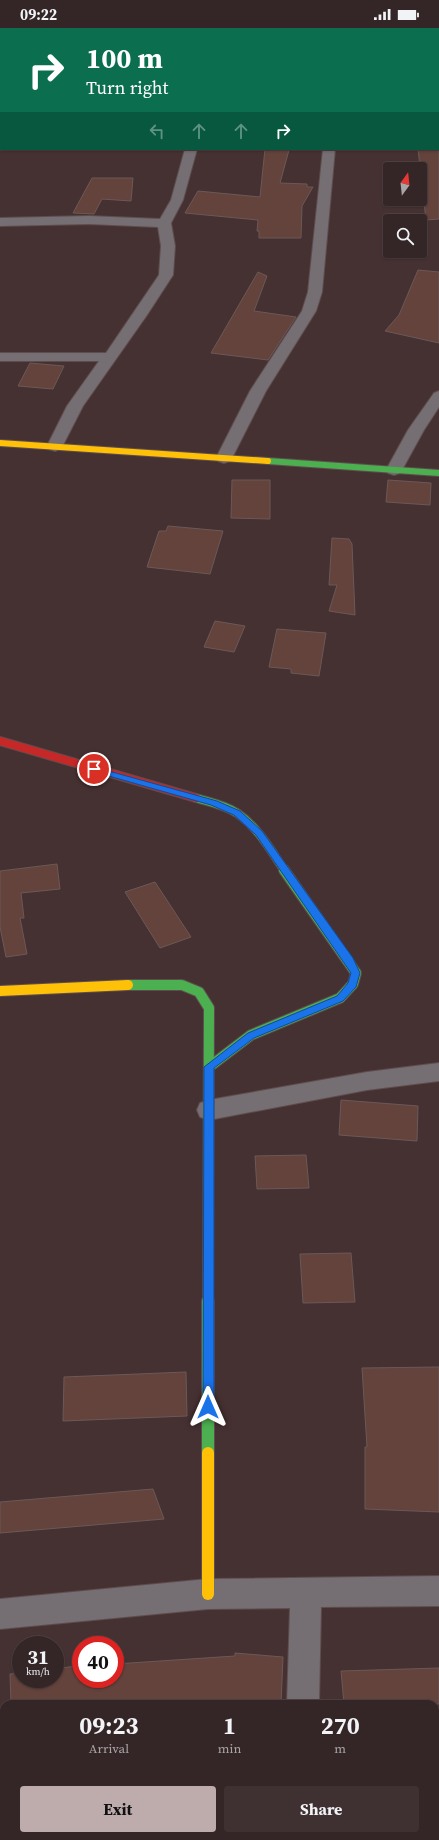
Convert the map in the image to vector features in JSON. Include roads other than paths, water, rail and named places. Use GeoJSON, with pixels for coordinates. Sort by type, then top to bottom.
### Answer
{"type":"FeatureCollection","features":[{"type":"Feature","properties":{"kind":"street"},"geometry":{"type":"LineString","coordinates":[[56,446],[74,406],[166,276],[168,246],[164,223],[177,200],[191,150]]}},
{"type":"Feature","properties":{"kind":"street"},"geometry":{"type":"LineString","coordinates":[[224,458],[258,391],[309,311],[315,292],[329,150]]}},
{"type":"Feature","properties":{"kind":"street"},"geometry":{"type":"LineString","coordinates":[[0,222],[89,220],[164,223]]}},
{"type":"Feature","properties":{"kind":"street"},"geometry":{"type":"LineString","coordinates":[[0,357],[110,357]]}},
{"type":"Feature","properties":{"kind":"street"},"geometry":{"type":"LineString","coordinates":[[394,470],[416,430],[439,396]]}},
{"type":"Feature","properties":{"kind":"street"},"geometry":{"type":"LineString","coordinates":[[0,443],[439,473]]}},
{"type":"Feature","properties":{"kind":"street"},"geometry":{"type":"LineString","coordinates":[[0,741],[214,803],[237,813],[259,833],[349,961],[356,973],[353,984],[340,998],[251,1035],[209,1067]]}},
{"type":"Feature","properties":{"kind":"street"},"geometry":{"type":"LineString","coordinates":[[0,991],[147,984],[182,985],[199,992],[209,1008],[208,1594]]}},
{"type":"Feature","properties":{"kind":"street"},"geometry":{"type":"LineString","coordinates":[[208,1110],[367,1081],[439,1072]]}},
{"type":"Feature","properties":{"kind":"street"},"geometry":{"type":"LineString","coordinates":[[0,1614],[208,1594],[439,1591]]}},
{"type":"Feature","properties":{"kind":"street"},"geometry":{"type":"LineString","coordinates":[[303,1700],[306,1592]]}}]}
